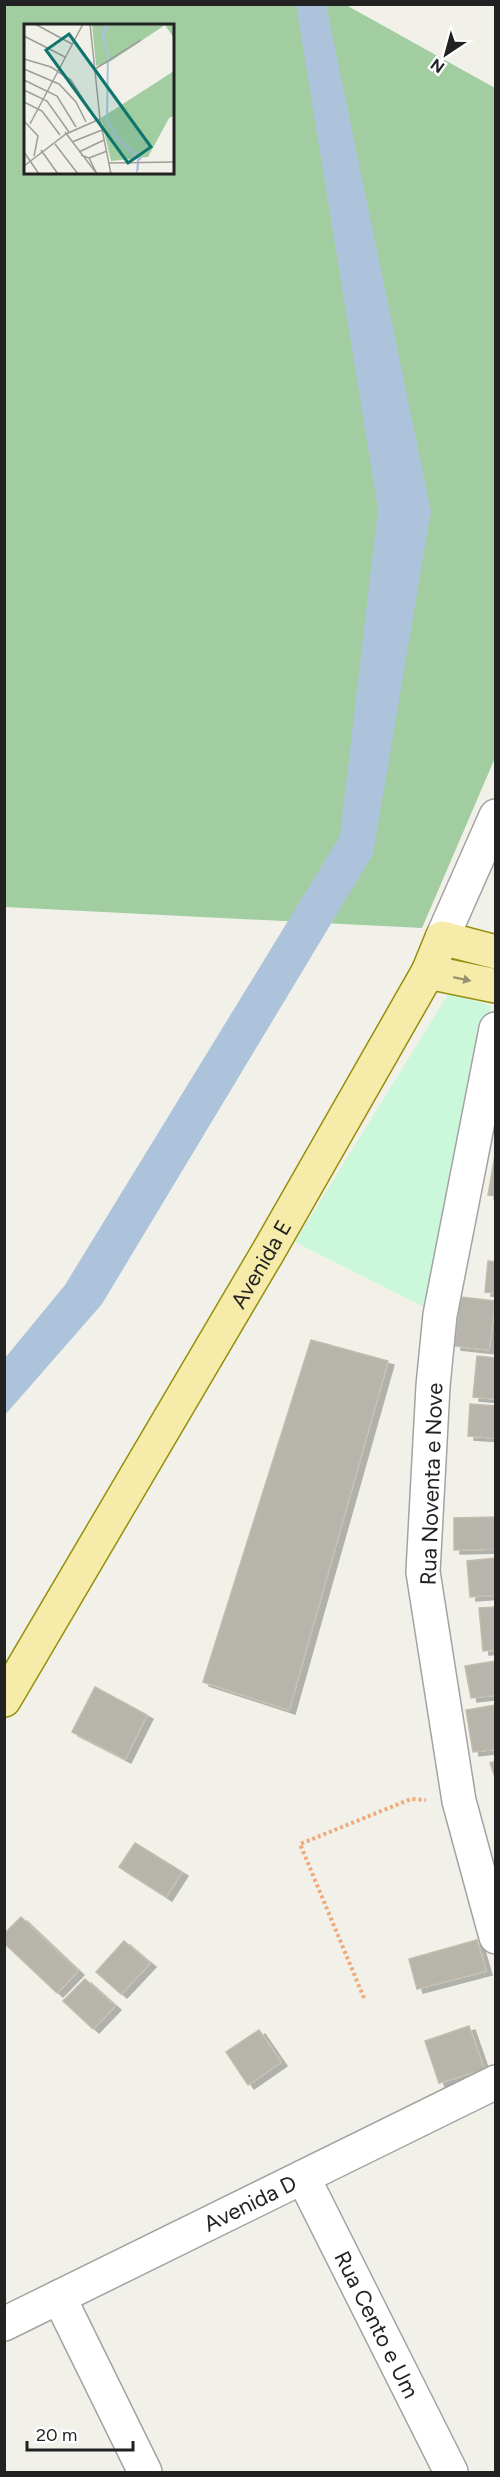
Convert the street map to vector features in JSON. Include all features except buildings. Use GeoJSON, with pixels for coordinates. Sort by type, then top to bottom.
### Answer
{"type":"FeatureCollection","features":[{"type":"Feature","properties":{"kind":"main road"},"geometry":{"type":"LineString","coordinates":[[442,938],[495,952]]}},
{"type":"Feature","properties":{"kind":"main road","name":"Avenida E"},"geometry":{"type":"LineString","coordinates":[[4,1700],[268,1252],[428,972],[442,938]]}},
{"type":"Feature","properties":{"kind":"main road"},"geometry":{"type":"LineString","coordinates":[[428,972],[495,986]]}},
{"type":"Feature","properties":{"kind":"street","name":"Avenida E"},"geometry":{"type":"LineString","coordinates":[[442,938],[495,816]]}},
{"type":"Feature","properties":{"kind":"street","name":"Rua Noventa e Nove"},"geometry":{"type":"LineString","coordinates":[[495,1029],[440,1315],[433,1386],[423,1572],[459,1801],[495,1937]]}},
{"type":"Feature","properties":{"kind":"street","name":"Avenida D"},"geometry":{"type":"LineString","coordinates":[[4,2324],[495,2082]]}},
{"type":"Feature","properties":{"kind":"street","name":"Rua Cento e Um"},"geometry":{"type":"LineString","coordinates":[[303,2177],[451,2472]]}},
{"type":"Feature","properties":{"kind":"street"},"geometry":{"type":"LineString","coordinates":[[58,2297],[145,2472]]}},
{"type":"Feature","properties":{"kind":"path"},"geometry":{"type":"LineString","coordinates":[[364,1998],[300,1844],[411,1799],[459,1801]]}},
{"type":"Feature","properties":{"kind":"green space"},"geometry":{"type":"Polygon","coordinates":[[[5,5],[346,5],[495,88],[495,758],[422,928],[5,907],[5,5]]]}},
{"type":"Feature","properties":{"kind":"green space"},"geometry":{"type":"Polygon","coordinates":[[[449,993],[491,1006],[438,1314],[295,1242],[449,993]]]}},
{"type":"Feature","properties":{"kind":"water"},"geometry":{"type":"Polygon","coordinates":[[[296,5],[326,5],[431,511],[373,854],[102,1304],[5,1415],[5,1358],[65,1285],[340,836],[378,509],[296,5]]]}}]}
